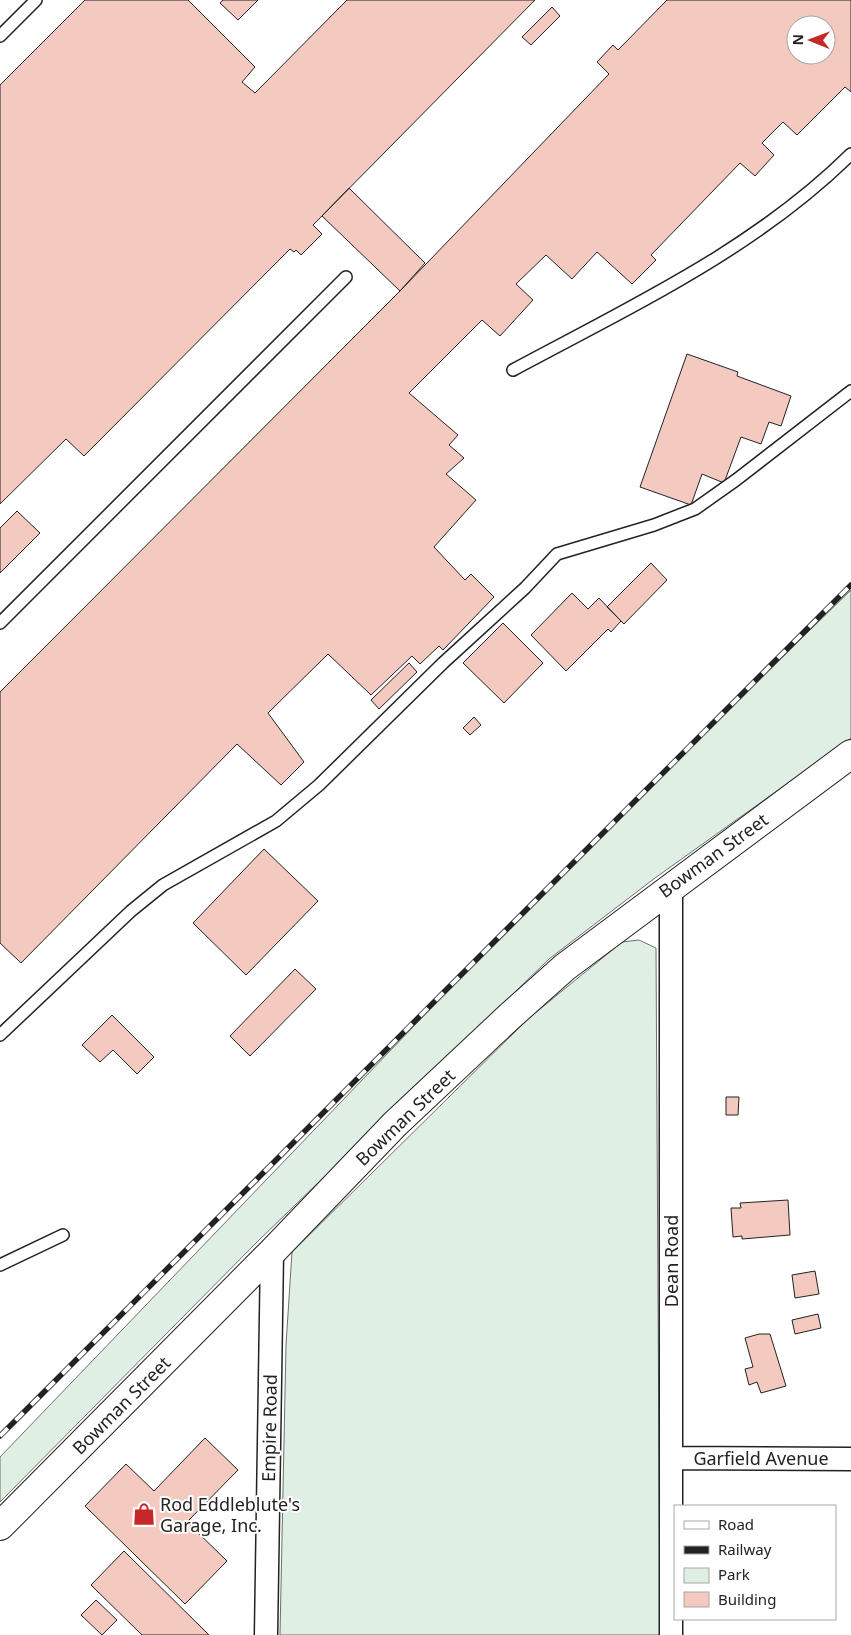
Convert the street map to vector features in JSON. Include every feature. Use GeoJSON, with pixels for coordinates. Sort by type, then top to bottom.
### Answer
{"type":"FeatureCollection","features":[{"type":"Feature","properties":{"kind":"street","name":"Bowman Street"},"geometry":{"type":"LineString","coordinates":[[0,1526],[272,1252],[394,1124],[510,1016],[566,967],[670,887],[851,754]]}},
{"type":"Feature","properties":{"kind":"street","name":"Dean Road"},"geometry":{"type":"LineString","coordinates":[[670,887],[671,1635]]}},
{"type":"Feature","properties":{"kind":"street","name":"Empire Road"},"geometry":{"type":"LineString","coordinates":[[266,1635],[272,1252]]}},
{"type":"Feature","properties":{"kind":"street","name":"Garfield Avenue"},"geometry":{"type":"LineString","coordinates":[[671,1458],[851,1458]]}},
{"type":"Feature","properties":{"kind":"lane"},"geometry":{"type":"LineString","coordinates":[[0,36],[36,0]]}},
{"type":"Feature","properties":{"kind":"lane"},"geometry":{"type":"LineString","coordinates":[[513,370],[695,272],[796,203],[851,154]]}},
{"type":"Feature","properties":{"kind":"lane"},"geometry":{"type":"LineString","coordinates":[[0,623],[346,277]]}},
{"type":"Feature","properties":{"kind":"lane"},"geometry":{"type":"LineString","coordinates":[[0,1035],[131,911],[163,885],[276,821],[312,791],[442,663],[525,588],[557,554],[654,525],[694,509],[736,480],[851,390]]}},
{"type":"Feature","properties":{"kind":"lane"},"geometry":{"type":"LineString","coordinates":[[0,1264],[64,1235]]}},
{"type":"Feature","properties":{"kind":"green space"},"geometry":{"type":"Polygon","coordinates":[[[851,590],[851,738],[655,878],[549,959],[258,1241],[0,1502],[0,1457],[559,875],[851,590]]]}},
{"type":"Feature","properties":{"kind":"green space"},"geometry":{"type":"Polygon","coordinates":[[[639,940],[656,948],[660,1635],[280,1635],[286,1345],[292,1252],[529,1018],[622,942],[639,940]]]}},
{"type":"Feature","properties":{"kind":"building"},"geometry":{"type":"Polygon","coordinates":[[[85,0],[188,0],[255,67],[242,82],[255,93],[347,0],[535,0],[313,225],[322,234],[301,255],[296,250],[294,252],[290,249],[84,456],[66,439],[0,504],[0,85],[85,0]]]}},
{"type":"Feature","properties":{"kind":"building"},"geometry":{"type":"Polygon","coordinates":[[[223,0],[258,0],[238,20],[220,3],[223,0]]]}},
{"type":"Feature","properties":{"kind":"building"},"geometry":{"type":"Polygon","coordinates":[[[667,0],[851,0],[851,92],[845,87],[797,135],[783,122],[762,143],[774,155],[755,176],[740,163],[651,255],[656,260],[632,284],[597,252],[572,279],[546,255],[516,284],[533,300],[500,336],[482,320],[409,393],[458,435],[449,445],[464,458],[446,474],[476,500],[434,547],[465,580],[471,574],[494,597],[443,650],[439,646],[420,664],[412,656],[371,695],[328,654],[268,713],[304,762],[281,785],[237,744],[21,963],[0,943],[0,692],[400,291],[609,74],[597,62],[613,45],[618,50],[667,0]]]}},
{"type":"Feature","properties":{"kind":"building"},"geometry":{"type":"Polygon","coordinates":[[[552,7],[560,16],[531,45],[522,37],[552,7]]]}},
{"type":"Feature","properties":{"kind":"building"},"geometry":{"type":"Polygon","coordinates":[[[349,188],[425,263],[400,291],[322,216],[349,188]]]}},
{"type":"Feature","properties":{"kind":"building"},"geometry":{"type":"Polygon","coordinates":[[[687,354],[738,372],[737,376],[791,396],[781,426],[769,422],[761,444],[741,437],[724,483],[702,474],[691,505],[640,487],[687,354]]]}},
{"type":"Feature","properties":{"kind":"building"},"geometry":{"type":"Polygon","coordinates":[[[17,511],[40,533],[0,573],[0,528],[17,511]]]}},
{"type":"Feature","properties":{"kind":"building"},"geometry":{"type":"Polygon","coordinates":[[[651,563],[667,580],[624,624],[607,607],[651,563]]]}},
{"type":"Feature","properties":{"kind":"building"},"geometry":{"type":"Polygon","coordinates":[[[572,593],[588,609],[599,598],[621,621],[611,632],[608,629],[566,671],[531,635],[572,593]]]}},
{"type":"Feature","properties":{"kind":"building"},"geometry":{"type":"Polygon","coordinates":[[[503,623],[543,663],[504,703],[463,663],[503,623]]]}},
{"type":"Feature","properties":{"kind":"building"},"geometry":{"type":"Polygon","coordinates":[[[409,663],[417,672],[379,709],[371,700],[409,663]]]}},
{"type":"Feature","properties":{"kind":"building"},"geometry":{"type":"Polygon","coordinates":[[[474,717],[481,725],[470,735],[463,728],[474,717]]]}},
{"type":"Feature","properties":{"kind":"building"},"geometry":{"type":"Polygon","coordinates":[[[264,849],[318,901],[246,975],[193,923],[264,849]]]}},
{"type":"Feature","properties":{"kind":"building"},"geometry":{"type":"Polygon","coordinates":[[[295,969],[316,989],[250,1056],[230,1036],[295,969]]]}},
{"type":"Feature","properties":{"kind":"building"},"geometry":{"type":"Polygon","coordinates":[[[112,1015],[154,1057],[137,1074],[113,1050],[100,1062],[82,1045],[112,1015]]]}},
{"type":"Feature","properties":{"kind":"building"},"geometry":{"type":"Polygon","coordinates":[[[726,1097],[739,1097],[738,1115],[726,1115],[726,1097]]]}},
{"type":"Feature","properties":{"kind":"building"},"geometry":{"type":"Polygon","coordinates":[[[788,1200],[790,1235],[742,1239],[742,1236],[733,1237],[731,1208],[741,1208],[740,1203],[788,1200]]]}},
{"type":"Feature","properties":{"kind":"building"},"geometry":{"type":"Polygon","coordinates":[[[815,1271],[819,1294],[795,1298],[792,1275],[815,1271]]]}},
{"type":"Feature","properties":{"kind":"building"},"geometry":{"type":"Polygon","coordinates":[[[818,1314],[821,1328],[795,1334],[792,1320],[818,1314]]]}},
{"type":"Feature","properties":{"kind":"building"},"geometry":{"type":"Polygon","coordinates":[[[759,1334],[770,1334],[786,1386],[761,1393],[757,1382],[749,1385],[745,1369],[753,1367],[745,1338],[759,1334]]]}},
{"type":"Feature","properties":{"kind":"building","name":"Rod Eddleblute's Garage, Inc."},"geometry":{"type":"Polygon","coordinates":[[[205,1438],[238,1470],[187,1522],[227,1561],[185,1604],[85,1506],[126,1464],[154,1491],[205,1438]]]}},
{"type":"Feature","properties":{"kind":"building"},"geometry":{"type":"Polygon","coordinates":[[[124,1551],[209,1635],[142,1635],[91,1585],[124,1551]]]}},
{"type":"Feature","properties":{"kind":"building"},"geometry":{"type":"Polygon","coordinates":[[[96,1600],[117,1620],[102,1635],[81,1615],[96,1600]]]}},
{"type":"Feature","properties":{"kind":"railway"},"geometry":{"type":"LineString","coordinates":[[0,1436],[851,585]]}},
{"type":"Feature","properties":{"kind":"place","name":"Rod Eddleblute's Garage, Inc."},"geometry":{"type":"Point","coordinates":[144,1514]}}]}
